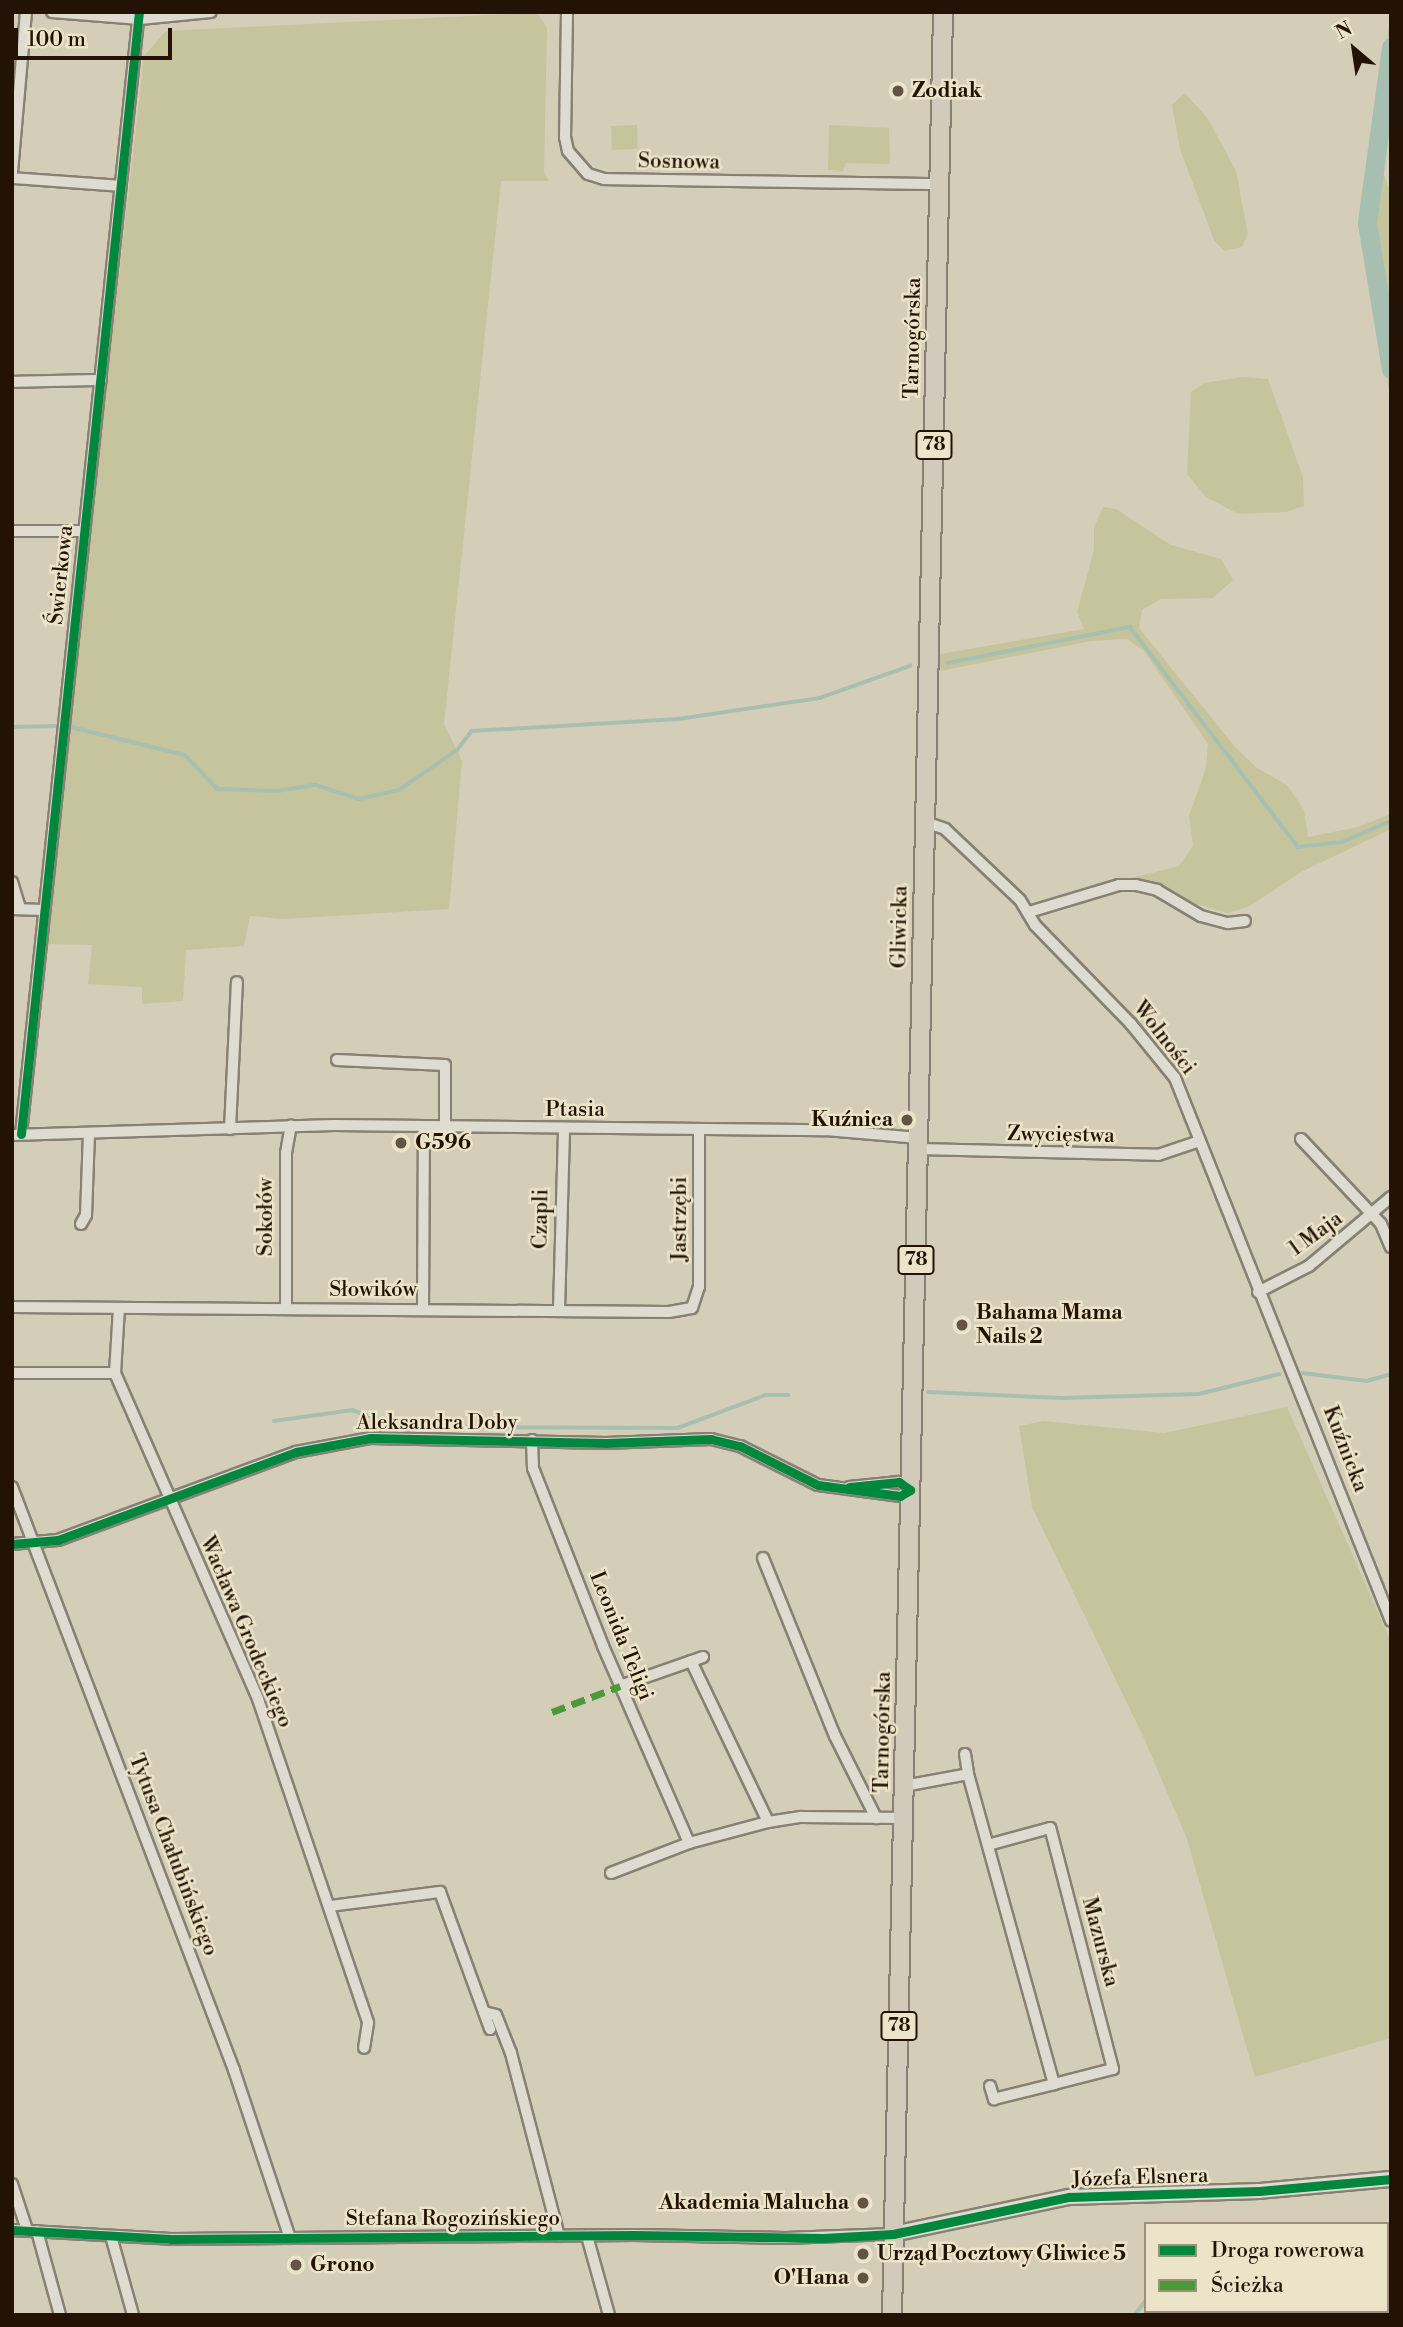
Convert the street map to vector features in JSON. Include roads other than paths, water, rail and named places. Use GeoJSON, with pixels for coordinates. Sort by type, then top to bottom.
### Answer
{"type":"FeatureCollection","features":[{"type":"Feature","properties":{"kind":"main road","name":"Tarnogórska"},"geometry":{"type":"LineString","coordinates":[[928,706],[943,12]]}},
{"type":"Feature","properties":{"kind":"main road","name":"Gliwicka"},"geometry":{"type":"LineString","coordinates":[[919,1144],[928,706]]}},
{"type":"Feature","properties":{"kind":"main road","name":"Tarnogórska"},"geometry":{"type":"LineString","coordinates":[[892,2315],[919,1144]]}},
{"type":"Feature","properties":{"kind":"street"},"geometry":{"type":"LineString","coordinates":[[12,172],[26,12]]}},
{"type":"Feature","properties":{"kind":"street"},"geometry":{"type":"LineString","coordinates":[[52,12],[139,16],[211,12]]}},
{"type":"Feature","properties":{"kind":"street","name":"Sosnowa"},"geometry":{"type":"LineString","coordinates":[[567,12],[565,137],[568,151],[588,174],[604,179],[939,184]]}},
{"type":"Feature","properties":{"kind":"street","name":"Świerkowa"},"geometry":{"type":"LineString","coordinates":[[17,1135],[139,16]]}},
{"type":"Feature","properties":{"kind":"street"},"geometry":{"type":"LineString","coordinates":[[12,178],[121,186]]}},
{"type":"Feature","properties":{"kind":"street"},"geometry":{"type":"LineString","coordinates":[[12,382],[100,380]]}},
{"type":"Feature","properties":{"kind":"street"},"geometry":{"type":"LineString","coordinates":[[12,531],[83,531]]}},
{"type":"Feature","properties":{"kind":"street","name":"Wolności"},"geometry":{"type":"LineString","coordinates":[[926,822],[945,829],[1030,912],[1035,925],[1131,1024],[1175,1078],[1258,1292]]}},
{"type":"Feature","properties":{"kind":"street"},"geometry":{"type":"LineString","coordinates":[[12,882],[16,909],[43,910]]}},
{"type":"Feature","properties":{"kind":"street"},"geometry":{"type":"LineString","coordinates":[[1030,912],[1119,885],[1136,885],[1157,890],[1201,916],[1228,923],[1245,921]]}},
{"type":"Feature","properties":{"kind":"street"},"geometry":{"type":"LineString","coordinates":[[230,1129],[237,982]]}},
{"type":"Feature","properties":{"kind":"street"},"geometry":{"type":"LineString","coordinates":[[337,1060],[445,1065],[445,1129]]}},
{"type":"Feature","properties":{"kind":"street","name":"Ptasia"},"geometry":{"type":"LineString","coordinates":[[17,1135],[291,1125],[424,1129],[875,1132],[919,1144]]}},
{"type":"Feature","properties":{"kind":"street","name":"Sokołów"},"geometry":{"type":"LineString","coordinates":[[286,1309],[285,1166],[291,1125]]}},
{"type":"Feature","properties":{"kind":"street"},"geometry":{"type":"LineString","coordinates":[[423,1310],[424,1129]]}},
{"type":"Feature","properties":{"kind":"street","name":"Czapli"},"geometry":{"type":"LineString","coordinates":[[559,1310],[564,1129]]}},
{"type":"Feature","properties":{"kind":"street","name":"Jastrzębi"},"geometry":{"type":"LineString","coordinates":[[692,1308],[699,1287],[699,1130]]}},
{"type":"Feature","properties":{"kind":"street"},"geometry":{"type":"LineString","coordinates":[[81,1224],[86,1215],[89,1134]]}},
{"type":"Feature","properties":{"kind":"street"},"geometry":{"type":"LineString","coordinates":[[1301,1139],[1372,1215],[1391,1247]]}},
{"type":"Feature","properties":{"kind":"street","name":"Zwycięstwa"},"geometry":{"type":"LineString","coordinates":[[919,1144],[1158,1155],[1200,1141]]}},
{"type":"Feature","properties":{"kind":"street","name":"1 Maja"},"geometry":{"type":"LineString","coordinates":[[1258,1292],[1309,1266],[1391,1197]]}},
{"type":"Feature","properties":{"kind":"street","name":"Kuźnicka"},"geometry":{"type":"LineString","coordinates":[[1258,1292],[1391,1622]]}},
{"type":"Feature","properties":{"kind":"street","name":"Słowików"},"geometry":{"type":"LineString","coordinates":[[12,1307],[423,1310],[692,1308]]}},
{"type":"Feature","properties":{"kind":"street"},"geometry":{"type":"LineString","coordinates":[[12,1373],[115,1373],[119,1308]]}},
{"type":"Feature","properties":{"kind":"street","name":"Wacława Grodeckiego"},"geometry":{"type":"LineString","coordinates":[[115,1373],[258,1699],[368,2023],[364,2048]]}},
{"type":"Feature","properties":{"kind":"street","name":"Aleksandra Doby"},"geometry":{"type":"LineString","coordinates":[[12,1544],[58,1539],[296,1452],[345,1441],[711,1439],[740,1446],[800,1479],[849,1487],[900,1482],[910,1490]]}},
{"type":"Feature","properties":{"kind":"street","name":"Leonida Teligi"},"geometry":{"type":"LineString","coordinates":[[533,1440],[533,1468],[620,1686],[689,1843]]}},
{"type":"Feature","properties":{"kind":"street","name":"Tytusa Chałubińskiego"},"geometry":{"type":"LineString","coordinates":[[12,1487],[234,2070],[290,2238]]}},
{"type":"Feature","properties":{"kind":"street"},"geometry":{"type":"LineString","coordinates":[[763,1558],[835,1736],[876,1818]]}},
{"type":"Feature","properties":{"kind":"street"},"geometry":{"type":"LineString","coordinates":[[620,1686],[704,1657]]}},
{"type":"Feature","properties":{"kind":"street"},"geometry":{"type":"LineString","coordinates":[[691,1661],[768,1822]]}},
{"type":"Feature","properties":{"kind":"street"},"geometry":{"type":"LineString","coordinates":[[965,1754],[968,1774],[1054,2084]]}},
{"type":"Feature","properties":{"kind":"street"},"geometry":{"type":"LineString","coordinates":[[904,1786],[968,1774]]}},
{"type":"Feature","properties":{"kind":"street"},"geometry":{"type":"LineString","coordinates":[[611,1873],[689,1843],[768,1822],[800,1817],[904,1818]]}},
{"type":"Feature","properties":{"kind":"street","name":"Mazurska"},"geometry":{"type":"LineString","coordinates":[[988,1845],[1050,1828],[1113,2069],[994,2099],[990,2086]]}},
{"type":"Feature","properties":{"kind":"street"},"geometry":{"type":"LineString","coordinates":[[330,1906],[440,1892],[490,2029]]}},
{"type":"Feature","properties":{"kind":"street"},"geometry":{"type":"LineString","coordinates":[[484,2012],[496,2015],[511,2053],[559,2236]]}},
{"type":"Feature","properties":{"kind":"street","name":"Józefa Elsnera"},"geometry":{"type":"LineString","coordinates":[[893,2234],[1069,2197],[1259,2191],[1391,2179]]}},
{"type":"Feature","properties":{"kind":"street"},"geometry":{"type":"LineString","coordinates":[[12,2184],[32,2231],[60,2315]]}},
{"type":"Feature","properties":{"kind":"street","name":"Stefana Rogozińskiego"},"geometry":{"type":"LineString","coordinates":[[12,2230],[111,2236],[290,2238],[798,2238],[893,2234]]}},
{"type":"Feature","properties":{"kind":"street"},"geometry":{"type":"LineString","coordinates":[[111,2236],[133,2315]]}},
{"type":"Feature","properties":{"kind":"street"},"geometry":{"type":"LineString","coordinates":[[587,2236],[609,2315]]}},
{"type":"Feature","properties":{"kind":"waterway"},"geometry":{"type":"LineString","coordinates":[[1391,47],[1367,223],[1391,369]]}},
{"type":"Feature","properties":{"kind":"waterway"},"geometry":{"type":"LineString","coordinates":[[948,663],[1130,627],[1298,847],[1342,842],[1391,821]]}},
{"type":"Feature","properties":{"kind":"waterway"},"geometry":{"type":"LineString","coordinates":[[71,727],[185,755],[218,789],[277,791],[316,785],[359,799],[399,790],[457,750],[472,731],[678,719],[820,698],[910,666]]}},
{"type":"Feature","properties":{"kind":"waterway"},"geometry":{"type":"LineString","coordinates":[[12,727],[56,726]]}},
{"type":"Feature","properties":{"kind":"waterway"},"geometry":{"type":"LineString","coordinates":[[1302,1373],[1367,1381],[1391,1374]]}},
{"type":"Feature","properties":{"kind":"waterway"},"geometry":{"type":"LineString","coordinates":[[928,1392],[1062,1398],[1199,1394],[1280,1374]]}},
{"type":"Feature","properties":{"kind":"waterway"},"geometry":{"type":"LineString","coordinates":[[274,1421],[352,1410],[403,1427],[678,1428],[766,1395],[788,1395]]}},
{"type":"Feature","properties":{"kind":"waterway"},"geometry":{"type":"LineString","coordinates":[[1135,2315],[1144,2303]]}},
{"type":"Feature","properties":{"kind":"place","name":"Zodiak"},"geometry":{"type":"Point","coordinates":[898,91]}},
{"type":"Feature","properties":{"kind":"place","name":"Kuźnica"},"geometry":{"type":"Point","coordinates":[907,1120]}},
{"type":"Feature","properties":{"kind":"place","name":"G596"},"geometry":{"type":"Point","coordinates":[401,1143]}},
{"type":"Feature","properties":{"kind":"place","name":"Bahama Mama Nails 2"},"geometry":{"type":"Point","coordinates":[962,1325]}},
{"type":"Feature","properties":{"kind":"place","name":"Akademia Malucha"},"geometry":{"type":"Point","coordinates":[863,2203]}},
{"type":"Feature","properties":{"kind":"place","name":"Urząd Pocztowy Gliwice 5"},"geometry":{"type":"Point","coordinates":[863,2254]}},
{"type":"Feature","properties":{"kind":"place","name":"Grono"},"geometry":{"type":"Point","coordinates":[296,2265]}},
{"type":"Feature","properties":{"kind":"place","name":"O'Hana"},"geometry":{"type":"Point","coordinates":[863,2278]}}]}
